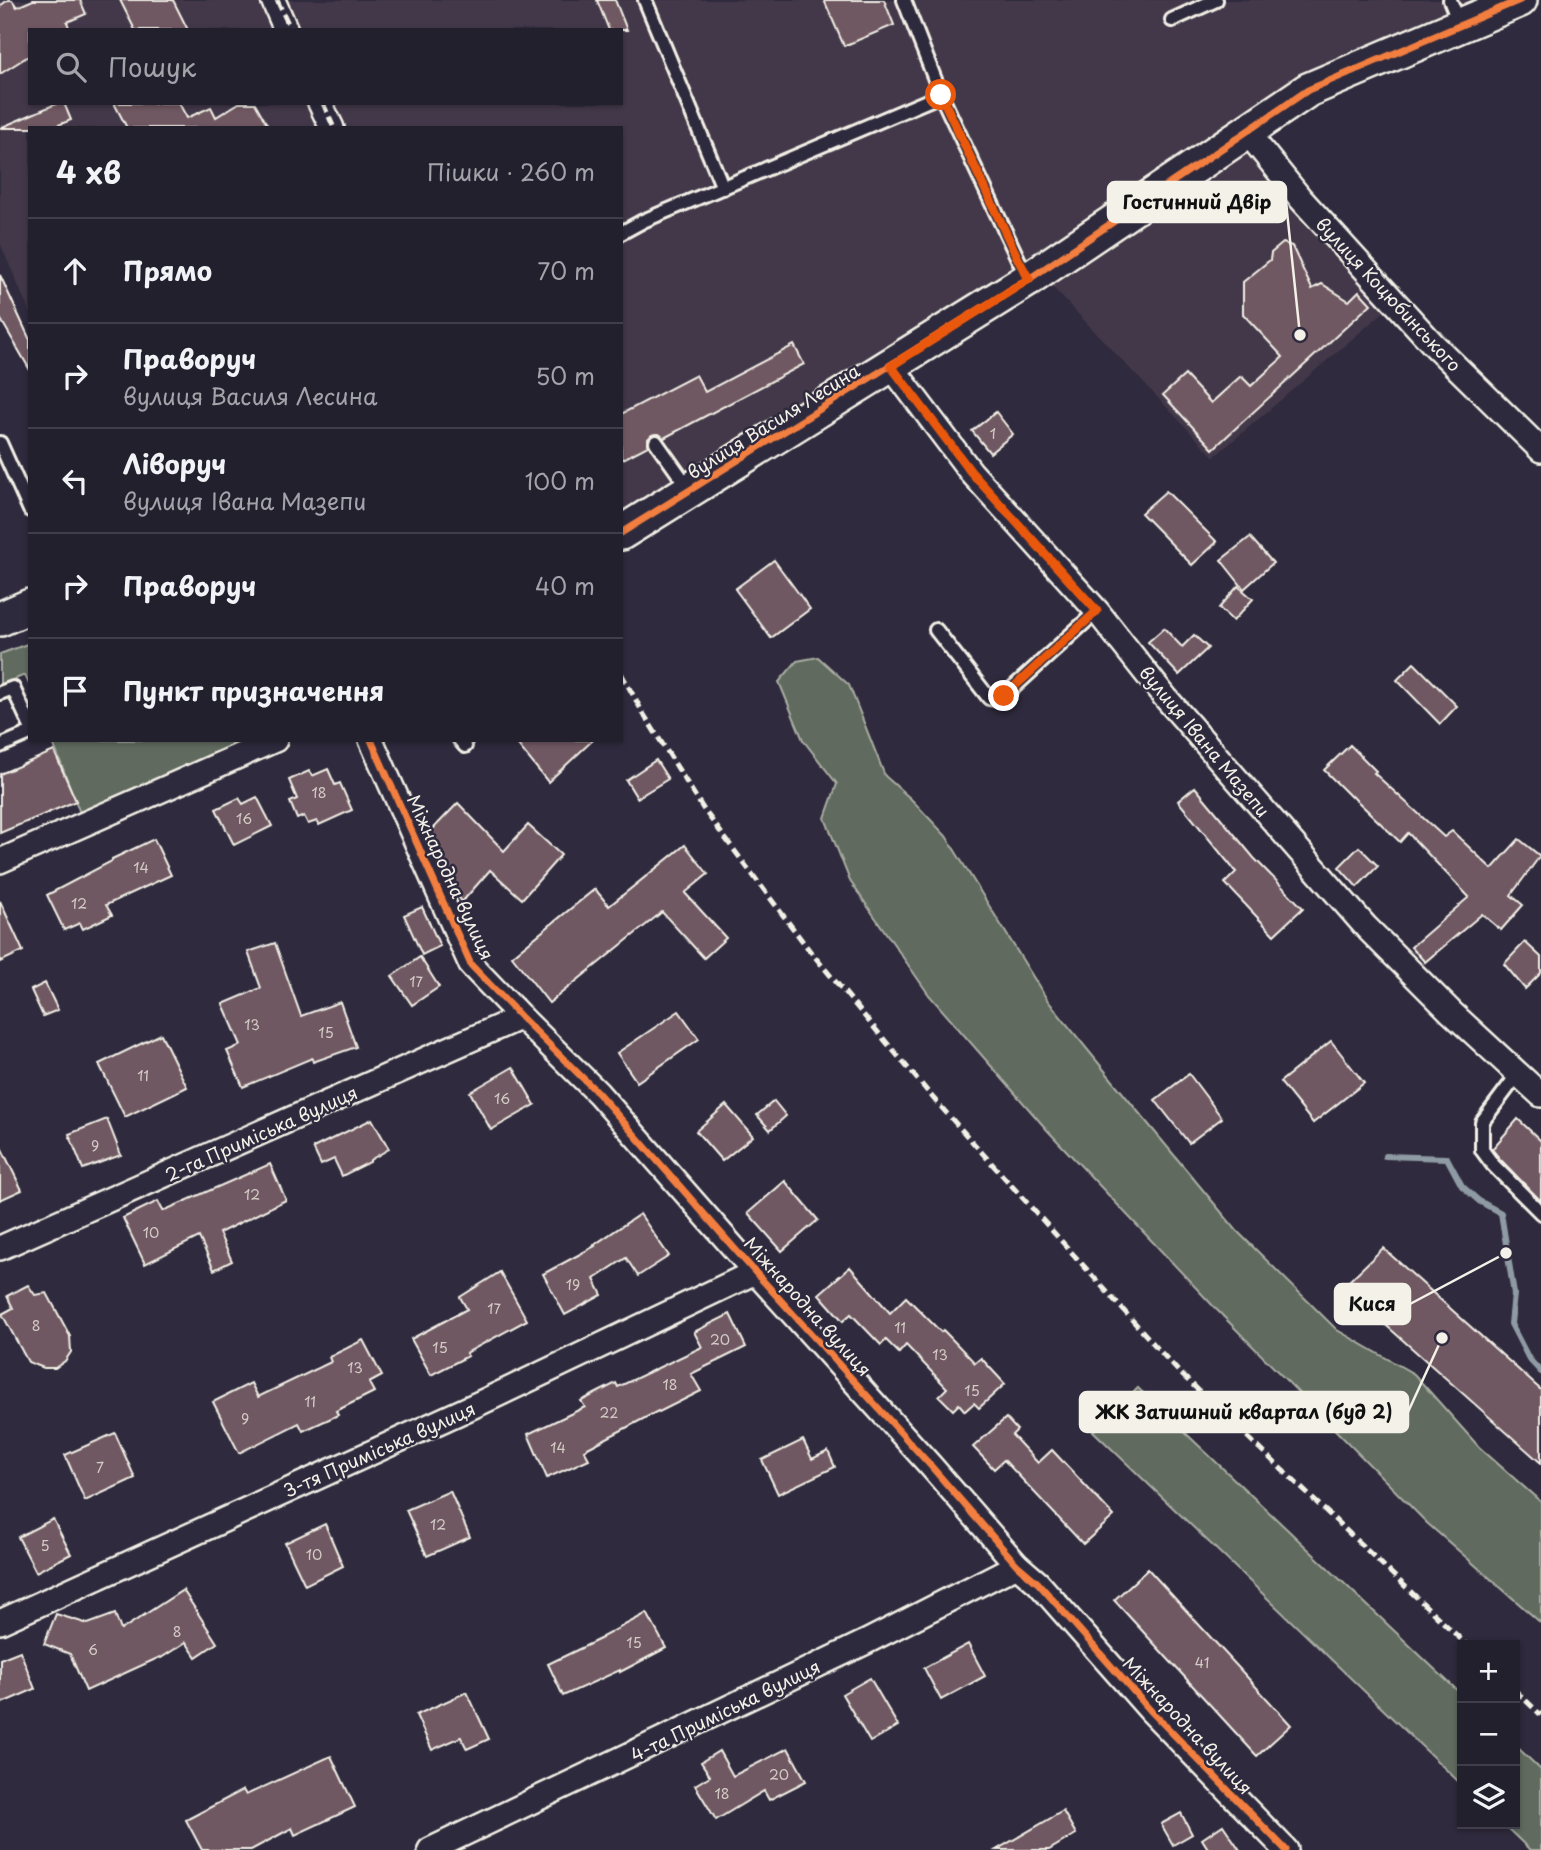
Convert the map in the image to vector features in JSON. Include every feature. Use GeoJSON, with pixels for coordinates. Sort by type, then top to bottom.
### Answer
{"type":"FeatureCollection","features":[{"type":"Feature","properties":{"kind":"street"},"geometry":{"type":"LineString","coordinates":[[273,0],[285,28]]}},
{"type":"Feature","properties":{"kind":"street","name":"вулиця Василя Лесина"},"geometry":{"type":"LineString","coordinates":[[623,532],[1029,279],[1308,90],[1455,12],[1520,0]]}},
{"type":"Feature","properties":{"kind":"street"},"geometry":{"type":"LineString","coordinates":[[321,105],[331,126]]}},
{"type":"Feature","properties":{"kind":"street","name":"вулиця Коцюбинського"},"geometry":{"type":"LineString","coordinates":[[1245,131],[1301,199],[1433,344],[1541,450]]}},
{"type":"Feature","properties":{"kind":"street","name":"вулиця Івана Мазепи"},"geometry":{"type":"LineString","coordinates":[[891,366],[971,472],[1097,611],[1165,697],[1366,927],[1451,1012],[1541,1095]]}},
{"type":"Feature","properties":{"kind":"street"},"geometry":{"type":"LineString","coordinates":[[0,862],[270,742]]}},
{"type":"Feature","properties":{"kind":"street","name":"Міжнародна вулиця"},"geometry":{"type":"LineString","coordinates":[[372,742],[471,965],[598,1093],[1017,1566],[1038,1583],[1150,1710],[1286,1850]]}},
{"type":"Feature","properties":{"kind":"street","name":"2-га Приміська вулиця"},"geometry":{"type":"LineString","coordinates":[[0,1248],[521,1017]]}},
{"type":"Feature","properties":{"kind":"street","name":"3-тя Приміська вулиця"},"geometry":{"type":"LineString","coordinates":[[0,1622],[480,1404],[755,1272]]}},
{"type":"Feature","properties":{"kind":"street","name":"4-та Приміська вулиця"},"geometry":{"type":"LineString","coordinates":[[430,1850],[866,1642],[1017,1566]]}},
{"type":"Feature","properties":{"kind":"lane"},"geometry":{"type":"LineString","coordinates":[[645,0],[723,188]]}},
{"type":"Feature","properties":{"kind":"lane"},"geometry":{"type":"LineString","coordinates":[[904,0],[941,95],[1029,279]]}},
{"type":"Feature","properties":{"kind":"lane"},"geometry":{"type":"LineString","coordinates":[[1172,20],[1216,0]]}},
{"type":"Feature","properties":{"kind":"lane"},"geometry":{"type":"LineString","coordinates":[[623,232],[643,221],[941,95]]}},
{"type":"Feature","properties":{"kind":"lane"},"geometry":{"type":"LineString","coordinates":[[656,442],[690,491]]}},
{"type":"Feature","properties":{"kind":"lane"},"geometry":{"type":"LineString","coordinates":[[0,443],[28,506]]}},
{"type":"Feature","properties":{"kind":"lane"},"geometry":{"type":"LineString","coordinates":[[936,630],[989,698],[998,699],[1097,611]]}},
{"type":"Feature","properties":{"kind":"lane"},"geometry":{"type":"LineString","coordinates":[[0,693],[13,688],[28,721]]}},
{"type":"Feature","properties":{"kind":"lane"},"geometry":{"type":"LineString","coordinates":[[0,746],[28,734]]}},
{"type":"Feature","properties":{"kind":"lane"},"geometry":{"type":"LineString","coordinates":[[1518,1074],[1482,1122],[1482,1150],[1493,1165],[1541,1213]]}},
{"type":"Feature","properties":{"kind":"shaded area"},"geometry":{"type":"Polygon","coordinates":[[[0,0],[1512,0],[1240,132],[1392,305],[1214,457],[1036,270],[623,520],[623,126],[28,126],[28,308],[0,243],[0,0]]]}},
{"type":"Feature","properties":{"kind":"green space"},"geometry":{"type":"Polygon","coordinates":[[[28,644],[28,682],[25,675],[0,685],[0,654],[28,644]]]}},
{"type":"Feature","properties":{"kind":"green space"},"geometry":{"type":"Polygon","coordinates":[[[818,657],[849,685],[885,776],[946,836],[1048,1001],[1237,1231],[1337,1330],[1414,1374],[1479,1447],[1541,1502],[1541,1623],[1427,1523],[1216,1309],[1048,1131],[929,995],[850,881],[825,818],[837,784],[803,740],[779,682],[797,661],[818,657]]]}},
{"type":"Feature","properties":{"kind":"green space"},"geometry":{"type":"Polygon","coordinates":[[[53,742],[241,742],[80,813],[53,742]]]}},
{"type":"Feature","properties":{"kind":"green space"},"geometry":{"type":"Polygon","coordinates":[[[1138,1388],[1457,1690],[1457,1780],[1093,1431],[1138,1388]]]}},
{"type":"Feature","properties":{"kind":"green space"},"geometry":{"type":"Polygon","coordinates":[[[1520,1750],[1541,1770],[1541,1850],[1530,1850],[1508,1829],[1520,1829],[1520,1750]]]}},
{"type":"Feature","properties":{"kind":"building"},"geometry":{"type":"Polygon","coordinates":[[[8,0],[12,0],[17,7],[33,0],[80,0],[86,14],[67,22],[69,28],[28,28],[28,56],[0,74],[0,6],[8,0]]]}},
{"type":"Feature","properties":{"kind":"building"},"geometry":{"type":"Polygon","coordinates":[[[120,0],[173,0],[187,28],[134,28],[120,0]]]}},
{"type":"Feature","properties":{"kind":"building"},"geometry":{"type":"Polygon","coordinates":[[[597,0],[615,0],[627,30],[608,28],[597,0]]]}},
{"type":"Feature","properties":{"kind":"building"},"geometry":{"type":"Polygon","coordinates":[[[824,0],[884,0],[894,25],[844,46],[824,0]]]}},
{"type":"Feature","properties":{"kind":"building"},"geometry":{"type":"Polygon","coordinates":[[[53,105],[65,105],[71,120],[56,126],[0,128],[53,105]]]}},
{"type":"Feature","properties":{"kind":"building"},"geometry":{"type":"Polygon","coordinates":[[[115,105],[180,105],[187,118],[211,107],[216,117],[236,105],[256,105],[268,126],[126,126],[115,105]]]}},
{"type":"Feature","properties":{"kind":"building"},"geometry":{"type":"Polygon","coordinates":[[[1283,243],[1292,246],[1312,289],[1322,284],[1349,301],[1359,291],[1371,304],[1213,449],[1163,395],[1185,375],[1211,403],[1241,376],[1251,386],[1283,357],[1243,314],[1243,282],[1270,260],[1271,253],[1283,243]]]}},
{"type":"Feature","properties":{"kind":"building"},"geometry":{"type":"Polygon","coordinates":[[[0,275],[28,336],[28,367],[0,318],[0,275]]]}},
{"type":"Feature","properties":{"kind":"building"},"geometry":{"type":"Polygon","coordinates":[[[794,345],[804,364],[664,438],[659,434],[652,435],[648,439],[648,446],[623,459],[623,413],[696,375],[705,392],[794,345]]]}},
{"type":"Feature","properties":{"kind":"building"},"geometry":{"type":"Polygon","coordinates":[[[996,412],[1013,434],[990,453],[972,431],[996,412]]]}},
{"type":"Feature","properties":{"kind":"building"},"geometry":{"type":"Polygon","coordinates":[[[1166,491],[1217,542],[1192,565],[1141,513],[1166,491]]]}},
{"type":"Feature","properties":{"kind":"building"},"geometry":{"type":"Polygon","coordinates":[[[1250,537],[1273,563],[1244,589],[1221,560],[1250,537]]]}},
{"type":"Feature","properties":{"kind":"building"},"geometry":{"type":"Polygon","coordinates":[[[774,560],[810,609],[771,638],[735,589],[774,560]]]}},
{"type":"Feature","properties":{"kind":"building"},"geometry":{"type":"Polygon","coordinates":[[[1238,586],[1253,599],[1233,621],[1219,608],[1238,586]]]}},
{"type":"Feature","properties":{"kind":"building"},"geometry":{"type":"Polygon","coordinates":[[[1164,628],[1182,647],[1194,635],[1208,648],[1179,675],[1148,642],[1164,628]]]}},
{"type":"Feature","properties":{"kind":"building"},"geometry":{"type":"Polygon","coordinates":[[[1414,663],[1457,706],[1440,724],[1397,680],[1414,663]]]}},
{"type":"Feature","properties":{"kind":"building"},"geometry":{"type":"Polygon","coordinates":[[[516,742],[591,742],[548,782],[516,742]]]}},
{"type":"Feature","properties":{"kind":"building"},"geometry":{"type":"Polygon","coordinates":[[[1350,745],[1376,771],[1374,773],[1444,837],[1452,831],[1492,869],[1519,839],[1540,856],[1511,895],[1523,905],[1501,930],[1482,914],[1425,962],[1411,947],[1469,897],[1408,833],[1400,842],[1324,770],[1350,745]]]}},
{"type":"Feature","properties":{"kind":"building"},"geometry":{"type":"Polygon","coordinates":[[[54,751],[76,801],[0,833],[0,774],[54,751]]]}},
{"type":"Feature","properties":{"kind":"building"},"geometry":{"type":"Polygon","coordinates":[[[656,760],[668,779],[637,798],[626,780],[656,760]]]}},
{"type":"Feature","properties":{"kind":"building"},"geometry":{"type":"Polygon","coordinates":[[[328,769],[335,785],[340,783],[352,810],[319,825],[317,821],[308,824],[304,816],[297,819],[290,802],[297,799],[289,780],[309,771],[312,776],[328,769]]]}},
{"type":"Feature","properties":{"kind":"building"},"geometry":{"type":"Polygon","coordinates":[[[1195,787],[1254,858],[1303,908],[1274,935],[1225,883],[1236,872],[1178,801],[1195,787]]]}},
{"type":"Feature","properties":{"kind":"building"},"geometry":{"type":"Polygon","coordinates":[[[257,797],[272,826],[234,845],[216,809],[239,798],[243,804],[257,797]]]}},
{"type":"Feature","properties":{"kind":"building"},"geometry":{"type":"Polygon","coordinates":[[[458,803],[504,851],[528,825],[561,855],[522,899],[490,870],[462,902],[449,882],[428,834],[458,803]]]}},
{"type":"Feature","properties":{"kind":"building"},"geometry":{"type":"Polygon","coordinates":[[[154,839],[171,875],[106,905],[112,915],[83,929],[80,923],[64,930],[47,895],[154,839]]]}},
{"type":"Feature","properties":{"kind":"building"},"geometry":{"type":"Polygon","coordinates":[[[685,845],[708,874],[685,893],[726,938],[704,958],[662,912],[549,1003],[512,956],[595,889],[609,906],[685,845]]]}},
{"type":"Feature","properties":{"kind":"building"},"geometry":{"type":"Polygon","coordinates":[[[1359,847],[1378,866],[1357,887],[1339,867],[1359,847]]]}},
{"type":"Feature","properties":{"kind":"building"},"geometry":{"type":"Polygon","coordinates":[[[0,901],[23,951],[0,962],[0,901]]]}},
{"type":"Feature","properties":{"kind":"building"},"geometry":{"type":"Polygon","coordinates":[[[422,907],[440,946],[422,955],[404,915],[422,907]]]}},
{"type":"Feature","properties":{"kind":"building"},"geometry":{"type":"Polygon","coordinates":[[[1525,942],[1541,957],[1541,973],[1525,989],[1504,964],[1525,942]]]}},
{"type":"Feature","properties":{"kind":"building"},"geometry":{"type":"Polygon","coordinates":[[[275,943],[301,1016],[340,1002],[356,1047],[313,1062],[312,1058],[243,1087],[227,1051],[241,1045],[223,1004],[261,988],[248,952],[275,943]]]}},
{"type":"Feature","properties":{"kind":"building"},"geometry":{"type":"Polygon","coordinates":[[[420,957],[439,987],[412,1005],[392,976],[420,957]]]}},
{"type":"Feature","properties":{"kind":"building"},"geometry":{"type":"Polygon","coordinates":[[[45,983],[58,1010],[43,1016],[31,990],[45,983]]]}},
{"type":"Feature","properties":{"kind":"building"},"geometry":{"type":"Polygon","coordinates":[[[679,1011],[699,1039],[637,1082],[617,1053],[679,1011]]]}},
{"type":"Feature","properties":{"kind":"building"},"geometry":{"type":"Polygon","coordinates":[[[161,1034],[187,1087],[125,1117],[99,1064],[161,1034]]]}},
{"type":"Feature","properties":{"kind":"building"},"geometry":{"type":"Polygon","coordinates":[[[1331,1041],[1364,1083],[1313,1123],[1280,1082],[1331,1041]]]}},
{"type":"Feature","properties":{"kind":"building"},"geometry":{"type":"Polygon","coordinates":[[[513,1067],[535,1105],[491,1130],[470,1092],[513,1067]]]}},
{"type":"Feature","properties":{"kind":"building"},"geometry":{"type":"Polygon","coordinates":[[[1189,1074],[1222,1118],[1189,1143],[1155,1100],[1189,1074]]]}},
{"type":"Feature","properties":{"kind":"building"},"geometry":{"type":"Polygon","coordinates":[[[774,1101],[786,1116],[770,1130],[757,1115],[774,1101]]]}},
{"type":"Feature","properties":{"kind":"building"},"geometry":{"type":"Polygon","coordinates":[[[726,1105],[753,1136],[722,1161],[696,1131],[726,1105]]]}},
{"type":"Feature","properties":{"kind":"building"},"geometry":{"type":"Polygon","coordinates":[[[107,1119],[121,1155],[83,1169],[69,1134],[107,1119]]]}},
{"type":"Feature","properties":{"kind":"building"},"geometry":{"type":"Polygon","coordinates":[[[372,1119],[389,1149],[342,1176],[334,1159],[321,1165],[313,1148],[372,1119]]]}},
{"type":"Feature","properties":{"kind":"building"},"geometry":{"type":"Polygon","coordinates":[[[1518,1119],[1541,1141],[1541,1201],[1492,1149],[1518,1119]]]}},
{"type":"Feature","properties":{"kind":"building"},"geometry":{"type":"Polygon","coordinates":[[[0,1145],[22,1190],[0,1200],[0,1145]]]}},
{"type":"Feature","properties":{"kind":"building"},"geometry":{"type":"Polygon","coordinates":[[[270,1164],[286,1200],[219,1233],[232,1261],[214,1270],[199,1237],[145,1264],[123,1218],[158,1201],[163,1211],[270,1164]]]}},
{"type":"Feature","properties":{"kind":"building"},"geometry":{"type":"Polygon","coordinates":[[[785,1181],[818,1220],[782,1251],[748,1213],[785,1181]]]}},
{"type":"Feature","properties":{"kind":"building"},"geometry":{"type":"Polygon","coordinates":[[[640,1214],[669,1256],[638,1276],[626,1258],[594,1279],[602,1295],[565,1315],[543,1274],[595,1246],[640,1214]]]}},
{"type":"Feature","properties":{"kind":"building"},"geometry":{"type":"Polygon","coordinates":[[[1383,1248],[1541,1390],[1541,1463],[1343,1287],[1383,1248]]]}},
{"type":"Feature","properties":{"kind":"building"},"geometry":{"type":"Polygon","coordinates":[[[850,1267],[890,1313],[906,1297],[975,1363],[981,1358],[1005,1384],[979,1408],[974,1403],[965,1411],[959,1404],[953,1410],[939,1396],[947,1388],[906,1345],[899,1353],[886,1340],[881,1345],[851,1314],[843,1321],[819,1294],[850,1267]]]}},
{"type":"Feature","properties":{"kind":"building"},"geometry":{"type":"Polygon","coordinates":[[[500,1272],[527,1320],[431,1375],[411,1339],[467,1309],[460,1297],[500,1272]]]}},
{"type":"Feature","properties":{"kind":"building"},"geometry":{"type":"Polygon","coordinates":[[[28,1285],[35,1295],[47,1293],[70,1336],[71,1352],[65,1361],[55,1368],[44,1368],[28,1362],[2,1314],[13,1308],[7,1296],[28,1285]]]}},
{"type":"Feature","properties":{"kind":"building"},"geometry":{"type":"Polygon","coordinates":[[[730,1314],[746,1347],[691,1374],[701,1391],[584,1450],[589,1459],[547,1478],[528,1434],[585,1407],[581,1401],[616,1383],[618,1387],[702,1347],[694,1332],[730,1314]]]}},
{"type":"Feature","properties":{"kind":"building"},"geometry":{"type":"Polygon","coordinates":[[[363,1340],[382,1376],[369,1383],[374,1392],[336,1411],[338,1415],[303,1431],[299,1423],[239,1453],[213,1402],[251,1383],[258,1397],[331,1362],[329,1357],[363,1340]]]}},
{"type":"Feature","properties":{"kind":"building"},"geometry":{"type":"Polygon","coordinates":[[[1006,1418],[1017,1430],[1012,1435],[1038,1463],[1052,1450],[1114,1516],[1083,1544],[1004,1460],[994,1469],[973,1447],[1006,1418]]]}},
{"type":"Feature","properties":{"kind":"building"},"geometry":{"type":"Polygon","coordinates":[[[115,1433],[135,1478],[85,1501],[65,1455],[115,1433]]]}},
{"type":"Feature","properties":{"kind":"building"},"geometry":{"type":"Polygon","coordinates":[[[803,1440],[812,1459],[828,1451],[835,1467],[778,1494],[762,1460],[803,1440]]]}},
{"type":"Feature","properties":{"kind":"building"},"geometry":{"type":"Polygon","coordinates":[[[450,1491],[470,1537],[427,1556],[406,1510],[450,1491]]]}},
{"type":"Feature","properties":{"kind":"building"},"geometry":{"type":"Polygon","coordinates":[[[53,1519],[71,1554],[36,1572],[18,1537],[53,1519]]]}},
{"type":"Feature","properties":{"kind":"building"},"geometry":{"type":"Polygon","coordinates":[[[325,1524],[343,1566],[305,1585],[285,1543],[325,1524]]]}},
{"type":"Feature","properties":{"kind":"building"},"geometry":{"type":"Polygon","coordinates":[[[1148,1569],[1291,1725],[1257,1756],[1114,1600],[1148,1569]]]}},
{"type":"Feature","properties":{"kind":"building"},"geometry":{"type":"Polygon","coordinates":[[[183,1590],[217,1643],[196,1657],[186,1642],[161,1658],[86,1691],[70,1654],[44,1644],[56,1614],[88,1624],[115,1614],[121,1630],[183,1590]]]}},
{"type":"Feature","properties":{"kind":"building"},"geometry":{"type":"Polygon","coordinates":[[[647,1613],[666,1648],[620,1672],[563,1696],[548,1664],[647,1613]]]}},
{"type":"Feature","properties":{"kind":"building"},"geometry":{"type":"Polygon","coordinates":[[[968,1644],[985,1676],[941,1700],[924,1668],[968,1644]]]}},
{"type":"Feature","properties":{"kind":"building"},"geometry":{"type":"Polygon","coordinates":[[[20,1651],[35,1689],[0,1704],[0,1659],[20,1651]]]}},
{"type":"Feature","properties":{"kind":"building"},"geometry":{"type":"Polygon","coordinates":[[[870,1678],[898,1726],[870,1742],[842,1694],[870,1678]]]}},
{"type":"Feature","properties":{"kind":"building"},"geometry":{"type":"Polygon","coordinates":[[[467,1692],[489,1739],[467,1749],[461,1737],[432,1750],[416,1715],[467,1692]]]}},
{"type":"Feature","properties":{"kind":"building"},"geometry":{"type":"Polygon","coordinates":[[[788,1748],[806,1781],[769,1800],[764,1791],[716,1820],[695,1785],[710,1776],[701,1762],[719,1751],[733,1776],[788,1748]]]}},
{"type":"Feature","properties":{"kind":"building"},"geometry":{"type":"Polygon","coordinates":[[[331,1756],[355,1807],[295,1835],[292,1828],[251,1850],[202,1850],[186,1820],[243,1790],[246,1795],[331,1756]]]}},
{"type":"Feature","properties":{"kind":"building"},"geometry":{"type":"Polygon","coordinates":[[[1063,1811],[1076,1834],[1049,1850],[996,1850],[1063,1811]]]}},
{"type":"Feature","properties":{"kind":"building"},"geometry":{"type":"Polygon","coordinates":[[[1181,1813],[1192,1834],[1173,1845],[1161,1824],[1181,1813]]]}},
{"type":"Feature","properties":{"kind":"building"},"geometry":{"type":"Polygon","coordinates":[[[1223,1825],[1240,1850],[1209,1850],[1202,1839],[1223,1825]]]}},
{"type":"Feature","properties":{"kind":"waterway"},"geometry":{"type":"LineString","coordinates":[[1385,1156],[1447,1158],[1462,1186],[1479,1201],[1501,1213],[1514,1294],[1511,1324],[1529,1359],[1541,1372]]}},
{"type":"Feature","properties":{"kind":"railway"},"geometry":{"type":"LineString","coordinates":[[277,0],[290,28]]}},
{"type":"Feature","properties":{"kind":"railway"},"geometry":{"type":"LineString","coordinates":[[324,105],[333,126]]}},
{"type":"Feature","properties":{"kind":"railway"},"geometry":{"type":"LineString","coordinates":[[623,677],[704,810],[810,951],[933,1098],[1178,1371],[1462,1640]]}},
{"type":"Feature","properties":{"kind":"railway"},"geometry":{"type":"LineString","coordinates":[[1520,1695],[1541,1715]]}},
{"type":"Feature","properties":{"kind":"cycle path"},"geometry":{"type":"LineString","coordinates":[[623,532],[1029,279],[1308,90],[1520,0]]}},
{"type":"Feature","properties":{"kind":"cycle path"},"geometry":{"type":"LineString","coordinates":[[372,742],[471,965],[598,1093],[1017,1565],[1038,1583],[1150,1710],[1286,1850]]}},
{"type":"Feature","properties":{"kind":"place","name":"Гостинний Двір"},"geometry":{"type":"Point","coordinates":[1300,335]}},
{"type":"Feature","properties":{"kind":"place","name":"Кися"},"geometry":{"type":"Point","coordinates":[1506,1253]}},
{"type":"Feature","properties":{"kind":"place","name":"ЖК Затишний квартал (буд 2)"},"geometry":{"type":"Point","coordinates":[1442,1338]}},
{"type":"Feature","properties":{"kind":"route"},"geometry":{"type":"LineString","coordinates":[[941,95],[1029,279],[891,366],[971,472],[1097,611],[1004,696]]}}]}
